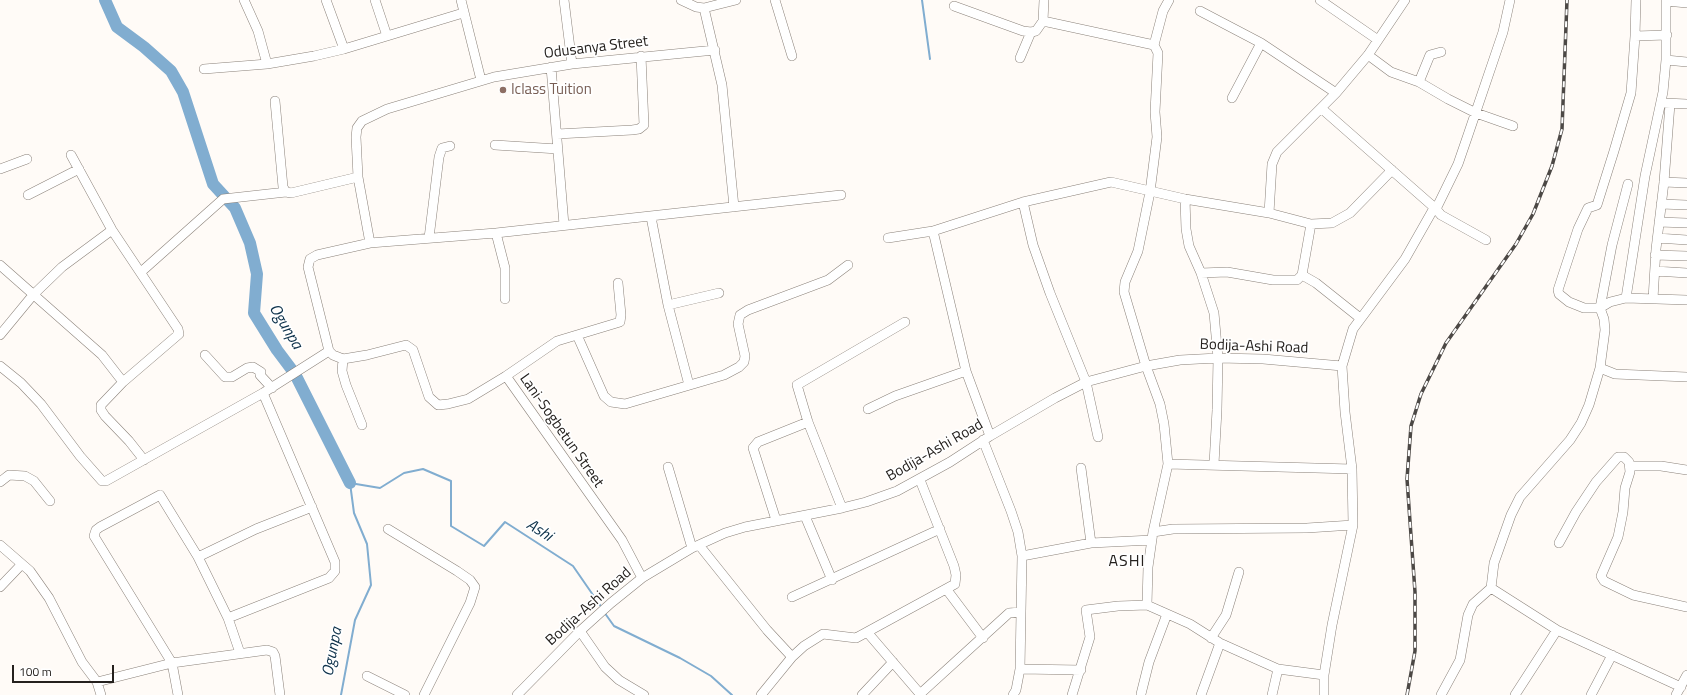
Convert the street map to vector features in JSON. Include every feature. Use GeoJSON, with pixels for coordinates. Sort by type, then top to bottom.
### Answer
{"type":"FeatureCollection","features":[{"type":"Feature","properties":{"kind":"street"},"geometry":{"type":"LineString","coordinates":[[244,0],[258,31],[267,64]]}},
{"type":"Feature","properties":{"kind":"street"},"geometry":{"type":"LineString","coordinates":[[326,0],[344,49]]}},
{"type":"Feature","properties":{"kind":"street"},"geometry":{"type":"LineString","coordinates":[[375,0],[387,36]]}},
{"type":"Feature","properties":{"kind":"street"},"geometry":{"type":"LineString","coordinates":[[460,0],[481,80]]}},
{"type":"Feature","properties":{"kind":"street"},"geometry":{"type":"LineString","coordinates":[[564,0],[572,64]]}},
{"type":"Feature","properties":{"kind":"street"},"geometry":{"type":"LineString","coordinates":[[681,0],[696,7],[704,8],[736,0]]}},
{"type":"Feature","properties":{"kind":"street"},"geometry":{"type":"LineString","coordinates":[[774,0],[792,56]]}},
{"type":"Feature","properties":{"kind":"street"},"geometry":{"type":"LineString","coordinates":[[954,6],[1031,32],[1036,31],[1043,21],[1044,0]]}},
{"type":"Feature","properties":{"kind":"street"},"geometry":{"type":"LineString","coordinates":[[1147,605],[1148,567],[1152,536],[1168,464],[1164,424],[1160,404],[1146,366],[1124,292],[1125,282],[1138,251],[1150,192],[1158,137],[1154,112],[1158,53],[1154,45],[1163,11],[1168,0]]}},
{"type":"Feature","properties":{"kind":"street"},"geometry":{"type":"LineString","coordinates":[[1320,0],[1378,40]]}},
{"type":"Feature","properties":{"kind":"street"},"geometry":{"type":"LineString","coordinates":[[1269,213],[1272,164],[1277,152],[1336,93],[1368,55],[1405,0]]}},
{"type":"Feature","properties":{"kind":"street"},"geometry":{"type":"LineString","coordinates":[[1324,695],[1324,674],[1332,625],[1353,524],[1352,469],[1345,412],[1342,366],[1353,329],[1360,318],[1392,279],[1405,259],[1435,208],[1458,164],[1503,32],[1510,0]]}},
{"type":"Feature","properties":{"kind":"street"},"geometry":{"type":"LineString","coordinates":[[1636,0],[1631,93],[1597,205],[1588,208],[1578,229],[1558,290],[1559,294],[1569,302],[1584,308],[1600,308],[1610,302],[1626,298],[1687,300]]}},
{"type":"Feature","properties":{"kind":"street"},"geometry":{"type":"LineString","coordinates":[[1626,298],[1645,176],[1660,102],[1666,60],[1666,0],[1687,2]]}},
{"type":"Feature","properties":{"kind":"street"},"geometry":{"type":"LineString","coordinates":[[704,8],[722,85],[734,207]]}},
{"type":"Feature","properties":{"kind":"street"},"geometry":{"type":"LineString","coordinates":[[1200,11],[1261,43],[1336,93]]}},
{"type":"Feature","properties":{"kind":"street"},"geometry":{"type":"LineString","coordinates":[[204,69],[267,64],[344,49],[463,13]]}},
{"type":"Feature","properties":{"kind":"street"},"geometry":{"type":"LineString","coordinates":[[1043,21],[1154,45]]}},
{"type":"Feature","properties":{"kind":"street"},"geometry":{"type":"LineString","coordinates":[[1020,58],[1031,32]]}},
{"type":"Feature","properties":{"kind":"street"},"geometry":{"type":"LineString","coordinates":[[1635,36],[1667,35]]}},
{"type":"Feature","properties":{"kind":"street"},"geometry":{"type":"LineString","coordinates":[[1232,98],[1261,43]]}},
{"type":"Feature","properties":{"kind":"street","name":"Odusanya Street"},"geometry":{"type":"LineString","coordinates":[[370,243],[358,177],[356,137],[357,128],[362,121],[387,109],[481,80],[572,64],[641,56],[715,50]]}},
{"type":"Feature","properties":{"kind":"street"},"geometry":{"type":"LineString","coordinates":[[1419,82],[1430,55],[1441,52]]}},
{"type":"Feature","properties":{"kind":"street"},"geometry":{"type":"LineString","coordinates":[[1368,55],[1391,72],[1419,82],[1476,113],[1513,126]]}},
{"type":"Feature","properties":{"kind":"street"},"geometry":{"type":"LineString","coordinates":[[557,134],[632,130],[639,129],[644,125],[641,56]]}},
{"type":"Feature","properties":{"kind":"street"},"geometry":{"type":"LineString","coordinates":[[1666,60],[1687,62]]}},
{"type":"Feature","properties":{"kind":"street"},"geometry":{"type":"LineString","coordinates":[[551,67],[564,225]]}},
{"type":"Feature","properties":{"kind":"street"},"geometry":{"type":"LineString","coordinates":[[275,101],[283,187],[286,192]]}},
{"type":"Feature","properties":{"kind":"street"},"geometry":{"type":"LineString","coordinates":[[1660,102],[1670,104],[1687,104]]}},
{"type":"Feature","properties":{"kind":"street"},"geometry":{"type":"LineString","coordinates":[[1653,299],[1655,255],[1664,182],[1670,104]]}},
{"type":"Feature","properties":{"kind":"street"},"geometry":{"type":"LineString","coordinates":[[1320,108],[1445,218],[1486,240]]}},
{"type":"Feature","properties":{"kind":"street"},"geometry":{"type":"LineString","coordinates":[[429,238],[439,158],[442,148],[450,146]]}},
{"type":"Feature","properties":{"kind":"street"},"geometry":{"type":"LineString","coordinates":[[495,146],[558,149]]}},
{"type":"Feature","properties":{"kind":"street"},"geometry":{"type":"LineString","coordinates":[[71,155],[112,230],[141,272],[179,334],[123,382],[102,405],[101,410],[144,460]]}},
{"type":"Feature","properties":{"kind":"street"},"geometry":{"type":"LineString","coordinates":[[0,169],[27,159]]}},
{"type":"Feature","properties":{"kind":"street"},"geometry":{"type":"LineString","coordinates":[[28,195],[79,169]]}},
{"type":"Feature","properties":{"kind":"street"},"geometry":{"type":"LineString","coordinates":[[888,238],[933,231],[1023,202],[1110,182],[1185,199],[1269,213],[1311,224],[1332,223],[1340,220],[1350,213],[1392,170]]}},
{"type":"Feature","properties":{"kind":"street"},"geometry":{"type":"LineString","coordinates":[[141,272],[227,199],[286,192],[291,193],[358,177]]}},
{"type":"Feature","properties":{"kind":"street"},"geometry":{"type":"LineString","coordinates":[[1664,182],[1687,183]]}},
{"type":"Feature","properties":{"kind":"street"},"geometry":{"type":"LineString","coordinates":[[1441,695],[1460,660],[1468,615],[1473,604],[1491,588],[1494,563],[1520,497],[1570,440],[1581,423],[1600,368],[1605,330],[1604,319],[1600,308],[1612,245],[1628,184]]}},
{"type":"Feature","properties":{"kind":"street"},"geometry":{"type":"LineString","coordinates":[[362,426],[342,371],[343,359],[333,355],[329,351],[308,267],[310,259],[317,255],[370,243],[496,233],[841,195]]}},
{"type":"Feature","properties":{"kind":"street"},"geometry":{"type":"LineString","coordinates":[[1185,199],[1186,229],[1189,246],[1202,273],[1214,313],[1218,358],[1218,410],[1214,464]]}},
{"type":"Feature","properties":{"kind":"street"},"geometry":{"type":"LineString","coordinates":[[1023,202],[1033,245],[1050,293],[1086,382],[1098,437]]}},
{"type":"Feature","properties":{"kind":"street"},"geometry":{"type":"LineString","coordinates":[[1661,204],[1687,205]]}},
{"type":"Feature","properties":{"kind":"street"},"geometry":{"type":"LineString","coordinates":[[651,216],[668,305],[689,385]]}},
{"type":"Feature","properties":{"kind":"street"},"geometry":{"type":"LineString","coordinates":[[1659,222],[1687,223]]}},
{"type":"Feature","properties":{"kind":"street"},"geometry":{"type":"LineString","coordinates":[[1202,273],[1227,272],[1293,282],[1302,276],[1311,224]]}},
{"type":"Feature","properties":{"kind":"street"},"geometry":{"type":"LineString","coordinates":[[0,335],[33,295],[62,267],[112,230]]}},
{"type":"Feature","properties":{"kind":"street"},"geometry":{"type":"LineString","coordinates":[[933,231],[966,371],[986,438],[1018,532],[1022,556],[1020,669],[1017,686],[1013,695]]}},
{"type":"Feature","properties":{"kind":"street"},"geometry":{"type":"LineString","coordinates":[[496,233],[505,268],[505,299]]}},
{"type":"Feature","properties":{"kind":"street"},"geometry":{"type":"LineString","coordinates":[[1657,238],[1687,240]]}},
{"type":"Feature","properties":{"kind":"street"},"geometry":{"type":"LineString","coordinates":[[1655,255],[1687,256]]}},
{"type":"Feature","properties":{"kind":"street"},"geometry":{"type":"LineString","coordinates":[[0,265],[102,355],[123,382]]}},
{"type":"Feature","properties":{"kind":"street"},"geometry":{"type":"LineString","coordinates":[[577,335],[604,396],[611,402],[625,404],[724,375],[739,367],[744,362],[745,356],[738,324],[740,315],[748,310],[828,280],[848,265]]}},
{"type":"Feature","properties":{"kind":"street"},"geometry":{"type":"LineString","coordinates":[[1654,271],[1687,273]]}},
{"type":"Feature","properties":{"kind":"street"},"geometry":{"type":"LineString","coordinates":[[1302,276],[1316,283],[1360,318]]}},
{"type":"Feature","properties":{"kind":"street"},"geometry":{"type":"LineString","coordinates":[[506,376],[557,341],[620,322],[621,315],[618,283]]}},
{"type":"Feature","properties":{"kind":"street"},"geometry":{"type":"LineString","coordinates":[[668,305],[719,293]]}},
{"type":"Feature","properties":{"kind":"street"},"geometry":{"type":"LineString","coordinates":[[842,508],[808,422],[797,390],[797,385],[799,382],[905,322]]}},
{"type":"Feature","properties":{"kind":"street","name":"Lani-Sogbetun Street"},"geometry":{"type":"LineString","coordinates":[[343,359],[367,356],[406,345],[413,350],[429,397],[438,405],[468,399],[506,376],[622,540],[642,578]]}},
{"type":"Feature","properties":{"kind":"street"},"geometry":{"type":"LineString","coordinates":[[0,366],[21,383],[41,404],[102,481],[106,481],[272,388],[329,351]]}},
{"type":"Feature","properties":{"kind":"street"},"geometry":{"type":"LineString","coordinates":[[205,355],[225,377],[232,377],[247,368],[253,367],[261,372],[260,375],[272,388]]}},
{"type":"Feature","properties":{"kind":"street","name":"Bodija-Ashi Road"},"geometry":{"type":"LineString","coordinates":[[517,695],[580,631],[611,603],[642,578],[695,547],[725,533],[776,520],[805,516],[842,508],[880,497],[920,480],[986,438],[1086,382],[1146,366],[1180,360],[1218,358],[1342,366]]}},
{"type":"Feature","properties":{"kind":"street"},"geometry":{"type":"LineString","coordinates":[[1600,368],[1615,374],[1687,377]]}},
{"type":"Feature","properties":{"kind":"street"},"geometry":{"type":"LineString","coordinates":[[868,409],[895,396],[966,371]]}},
{"type":"Feature","properties":{"kind":"street"},"geometry":{"type":"LineString","coordinates":[[228,618],[329,578],[335,571],[335,562],[263,393]]}},
{"type":"Feature","properties":{"kind":"street"},"geometry":{"type":"LineString","coordinates":[[776,520],[754,448],[758,442],[808,422]]}},
{"type":"Feature","properties":{"kind":"street"},"geometry":{"type":"LineString","coordinates":[[1559,543],[1576,512],[1612,462],[1621,456],[1629,462],[1630,466],[1623,512],[1618,537],[1601,576],[1604,581],[1633,595],[1687,607]]}},
{"type":"Feature","properties":{"kind":"street"},"geometry":{"type":"LineString","coordinates":[[1168,464],[1214,464],[1352,469]]}},
{"type":"Feature","properties":{"kind":"street"},"geometry":{"type":"LineString","coordinates":[[1630,466],[1661,466],[1687,470]]}},
{"type":"Feature","properties":{"kind":"street"},"geometry":{"type":"LineString","coordinates":[[668,467],[695,547],[792,658]]}},
{"type":"Feature","properties":{"kind":"street"},"geometry":{"type":"LineString","coordinates":[[1081,468],[1091,543]]}},
{"type":"Feature","properties":{"kind":"street"},"geometry":{"type":"LineString","coordinates":[[0,482],[9,475],[25,476],[34,481],[50,501]]}},
{"type":"Feature","properties":{"kind":"street"},"geometry":{"type":"LineString","coordinates":[[761,695],[804,646],[823,634],[856,638],[947,590],[955,584],[956,575],[940,529],[920,480]]}},
{"type":"Feature","properties":{"kind":"street"},"geometry":{"type":"LineString","coordinates":[[178,695],[172,663],[94,536],[100,527],[160,495],[198,557],[228,618],[240,653]]}},
{"type":"Feature","properties":{"kind":"street"},"geometry":{"type":"LineString","coordinates":[[198,557],[256,529],[312,507]]}},
{"type":"Feature","properties":{"kind":"street"},"geometry":{"type":"LineString","coordinates":[[805,516],[832,580]]}},
{"type":"Feature","properties":{"kind":"street"},"geometry":{"type":"LineString","coordinates":[[1022,556],[1091,543],[1152,536],[1173,529],[1307,528],[1353,524]]}},
{"type":"Feature","properties":{"kind":"street"},"geometry":{"type":"LineString","coordinates":[[388,529],[470,580],[475,587],[470,603],[424,695]]}},
{"type":"Feature","properties":{"kind":"street"},"geometry":{"type":"LineString","coordinates":[[792,598],[940,529]]}},
{"type":"Feature","properties":{"kind":"street"},"geometry":{"type":"LineString","coordinates":[[0,545],[35,578],[49,598],[82,662],[97,682],[101,695]]}},
{"type":"Feature","properties":{"kind":"street"},"geometry":{"type":"LineString","coordinates":[[0,587],[21,565]]}},
{"type":"Feature","properties":{"kind":"street"},"geometry":{"type":"LineString","coordinates":[[1211,638],[1226,615],[1239,572]]}},
{"type":"Feature","properties":{"kind":"street"},"geometry":{"type":"LineString","coordinates":[[1491,588],[1557,630],[1612,655],[1679,691],[1687,675]]}},
{"type":"Feature","properties":{"kind":"street"},"geometry":{"type":"LineString","coordinates":[[947,590],[983,638]]}},
{"type":"Feature","properties":{"kind":"street"},"geometry":{"type":"LineString","coordinates":[[1072,695],[1090,637],[1086,610],[1118,606],[1147,605],[1190,624],[1220,643],[1278,669],[1324,674]]}},
{"type":"Feature","properties":{"kind":"street"},"geometry":{"type":"LineString","coordinates":[[867,632],[921,694],[1009,613],[1020,612]]}},
{"type":"Feature","properties":{"kind":"street"},"geometry":{"type":"LineString","coordinates":[[1141,694],[1149,662],[1167,614]]}},
{"type":"Feature","properties":{"kind":"street"},"geometry":{"type":"LineString","coordinates":[[1515,695],[1557,630]]}},
{"type":"Feature","properties":{"kind":"street"},"geometry":{"type":"LineString","coordinates":[[580,631],[605,666],[619,680],[644,695]]}},
{"type":"Feature","properties":{"kind":"street"},"geometry":{"type":"LineString","coordinates":[[1201,695],[1220,643]]}},
{"type":"Feature","properties":{"kind":"street"},"geometry":{"type":"LineString","coordinates":[[97,682],[172,663],[267,650],[273,652],[275,656],[280,695]]}},
{"type":"Feature","properties":{"kind":"street"},"geometry":{"type":"LineString","coordinates":[[1591,695],[1612,655]]}},
{"type":"Feature","properties":{"kind":"street"},"geometry":{"type":"LineString","coordinates":[[862,695],[893,662]]}},
{"type":"Feature","properties":{"kind":"street"},"geometry":{"type":"LineString","coordinates":[[1020,669],[1081,670]]}},
{"type":"Feature","properties":{"kind":"street"},"geometry":{"type":"LineString","coordinates":[[1272,695],[1278,669]]}},
{"type":"Feature","properties":{"kind":"street"},"geometry":{"type":"LineString","coordinates":[[367,676],[405,695]]}},
{"type":"Feature","properties":{"kind":"waterway","name":"Ogunpa"},"geometry":{"type":"LineString","coordinates":[[105,0],[117,27],[144,47],[171,71],[183,92],[213,184],[235,208],[250,243],[257,274],[254,313],[277,350],[295,374],[350,483]]}},
{"type":"Feature","properties":{"kind":"waterway"},"geometry":{"type":"LineString","coordinates":[[922,0],[930,59]]}},
{"type":"Feature","properties":{"kind":"waterway","name":"Ashi"},"geometry":{"type":"LineString","coordinates":[[341,695],[355,620],[371,585],[367,544],[354,513],[350,483],[380,488],[404,473],[423,469],[451,481],[451,526],[484,546],[505,522],[573,566],[602,608]]}},
{"type":"Feature","properties":{"kind":"waterway","name":"Ashi"},"geometry":{"type":"LineString","coordinates":[[604,612],[614,626],[680,658],[711,676],[732,695]]}},
{"type":"Feature","properties":{"kind":"railway"},"geometry":{"type":"LineString","coordinates":[[1407,695],[1415,651],[1415,592],[1407,479],[1411,426],[1421,394],[1446,343],[1516,244],[1533,214],[1552,166],[1562,129],[1567,0]]}},
{"type":"Feature","properties":{"kind":"place","name":"Iclass Tuition"},"geometry":{"type":"Point","coordinates":[503,90]}},
{"type":"Feature","properties":{"kind":"district","name":"ASHI"},"geometry":{"type":"Point","coordinates":[1127,562]}}]}
